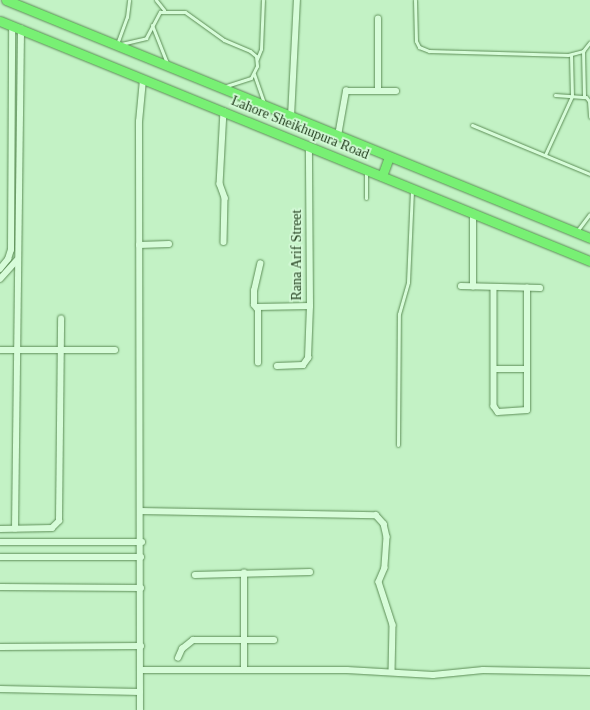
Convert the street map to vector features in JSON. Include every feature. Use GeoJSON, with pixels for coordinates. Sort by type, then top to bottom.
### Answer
{"type":"FeatureCollection","features":[{"type":"Feature","properties":{"kind":"highway","name":"Lahore Sheikhupura Road"},"geometry":{"type":"LineString","coordinates":[[6,0],[590,238]]}},
{"type":"Feature","properties":{"kind":"highway","name":"Lahore Sheikhupura Road"},"geometry":{"type":"LineString","coordinates":[[0,21],[590,261]]}},
{"type":"Feature","properties":{"kind":"highway"},"geometry":{"type":"LineString","coordinates":[[382,176],[389,157]]}},
{"type":"Feature","properties":{"kind":"street"},"geometry":{"type":"LineString","coordinates":[[291,116],[297,0]]}},
{"type":"Feature","properties":{"kind":"street"},"geometry":{"type":"LineString","coordinates":[[378,19],[378,91]]}},
{"type":"Feature","properties":{"kind":"street"},"geometry":{"type":"LineString","coordinates":[[0,269],[8,259],[11,250],[12,26]]}},
{"type":"Feature","properties":{"kind":"street"},"geometry":{"type":"LineString","coordinates":[[15,529],[21,29]]}},
{"type":"Feature","properties":{"kind":"street"},"geometry":{"type":"LineString","coordinates":[[140,710],[142,542],[140,511],[139,105],[143,80]]}},
{"type":"Feature","properties":{"kind":"street"},"geometry":{"type":"LineString","coordinates":[[338,136],[346,91],[396,91]]}},
{"type":"Feature","properties":{"kind":"street"},"geometry":{"type":"LineString","coordinates":[[224,111],[220,184],[225,198],[224,242]]}},
{"type":"Feature","properties":{"kind":"street","name":"Rana Arif Street"},"geometry":{"type":"LineString","coordinates":[[277,366],[303,365],[306,363],[310,306],[309,147]]}},
{"type":"Feature","properties":{"kind":"street"},"geometry":{"type":"LineString","coordinates":[[473,213],[473,287]]}},
{"type":"Feature","properties":{"kind":"street"},"geometry":{"type":"LineString","coordinates":[[139,245],[169,244]]}},
{"type":"Feature","properties":{"kind":"street"},"geometry":{"type":"LineString","coordinates":[[0,279],[18,258]]}},
{"type":"Feature","properties":{"kind":"street"},"geometry":{"type":"LineString","coordinates":[[258,363],[257,308],[254,305],[254,292],[260,264]]}},
{"type":"Feature","properties":{"kind":"street"},"geometry":{"type":"LineString","coordinates":[[461,286],[540,288]]}},
{"type":"Feature","properties":{"kind":"street"},"geometry":{"type":"LineString","coordinates":[[494,287],[495,410],[523,412],[528,409],[527,288]]}},
{"type":"Feature","properties":{"kind":"street"},"geometry":{"type":"LineString","coordinates":[[257,308],[310,306]]}},
{"type":"Feature","properties":{"kind":"street"},"geometry":{"type":"LineString","coordinates":[[0,529],[52,528],[59,521],[61,319]]}},
{"type":"Feature","properties":{"kind":"street"},"geometry":{"type":"LineString","coordinates":[[0,350],[115,350]]}},
{"type":"Feature","properties":{"kind":"street"},"geometry":{"type":"LineString","coordinates":[[494,369],[527,369]]}},
{"type":"Feature","properties":{"kind":"street"},"geometry":{"type":"LineString","coordinates":[[140,511],[376,515],[384,524],[387,537],[385,568],[379,582],[393,625],[392,672]]}},
{"type":"Feature","properties":{"kind":"street"},"geometry":{"type":"LineString","coordinates":[[0,542],[142,542]]}},
{"type":"Feature","properties":{"kind":"street"},"geometry":{"type":"LineString","coordinates":[[0,557],[141,557]]}},
{"type":"Feature","properties":{"kind":"street"},"geometry":{"type":"LineString","coordinates":[[195,575],[310,572]]}},
{"type":"Feature","properties":{"kind":"street"},"geometry":{"type":"LineString","coordinates":[[244,573],[244,670]]}},
{"type":"Feature","properties":{"kind":"street"},"geometry":{"type":"LineString","coordinates":[[0,587],[141,588]]}},
{"type":"Feature","properties":{"kind":"street"},"geometry":{"type":"LineString","coordinates":[[178,658],[182,649],[191,640],[274,640]]}},
{"type":"Feature","properties":{"kind":"street"},"geometry":{"type":"LineString","coordinates":[[0,647],[141,646]]}},
{"type":"Feature","properties":{"kind":"street"},"geometry":{"type":"LineString","coordinates":[[141,670],[347,670],[433,675],[483,670],[590,672]]}},
{"type":"Feature","properties":{"kind":"street"},"geometry":{"type":"LineString","coordinates":[[0,689],[140,692]]}},
{"type":"Feature","properties":{"kind":"lane"},"geometry":{"type":"LineString","coordinates":[[116,45],[127,17],[129,0]]}},
{"type":"Feature","properties":{"kind":"lane"},"geometry":{"type":"LineString","coordinates":[[156,0],[164,10]]}},
{"type":"Feature","properties":{"kind":"lane"},"geometry":{"type":"LineString","coordinates":[[263,0],[261,49],[254,74],[266,106]]}},
{"type":"Feature","properties":{"kind":"lane"},"geometry":{"type":"LineString","coordinates":[[415,0],[415,37],[418,45],[425,50],[571,55],[583,51],[590,42]]}},
{"type":"Feature","properties":{"kind":"lane"},"geometry":{"type":"LineString","coordinates":[[116,45],[142,40],[152,26],[158,13],[164,10],[192,16],[224,40],[253,53],[257,59]]}},
{"type":"Feature","properties":{"kind":"lane"},"geometry":{"type":"LineString","coordinates":[[152,26],[169,67]]}},
{"type":"Feature","properties":{"kind":"lane"},"geometry":{"type":"LineString","coordinates":[[583,51],[584,96]]}},
{"type":"Feature","properties":{"kind":"lane"},"geometry":{"type":"LineString","coordinates":[[545,155],[572,96],[571,55]]}},
{"type":"Feature","properties":{"kind":"lane"},"geometry":{"type":"LineString","coordinates":[[217,86],[243,82],[254,74]]}},
{"type":"Feature","properties":{"kind":"lane"},"geometry":{"type":"LineString","coordinates":[[555,96],[584,96],[589,100],[590,117]]}},
{"type":"Feature","properties":{"kind":"lane"},"geometry":{"type":"LineString","coordinates":[[472,125],[590,174]]}},
{"type":"Feature","properties":{"kind":"lane"},"geometry":{"type":"LineString","coordinates":[[366,170],[366,198]]}},
{"type":"Feature","properties":{"kind":"lane"},"geometry":{"type":"LineString","coordinates":[[398,445],[399,314],[408,282],[412,188]]}},
{"type":"Feature","properties":{"kind":"lane"},"geometry":{"type":"LineString","coordinates":[[576,233],[590,214]]}}]}
